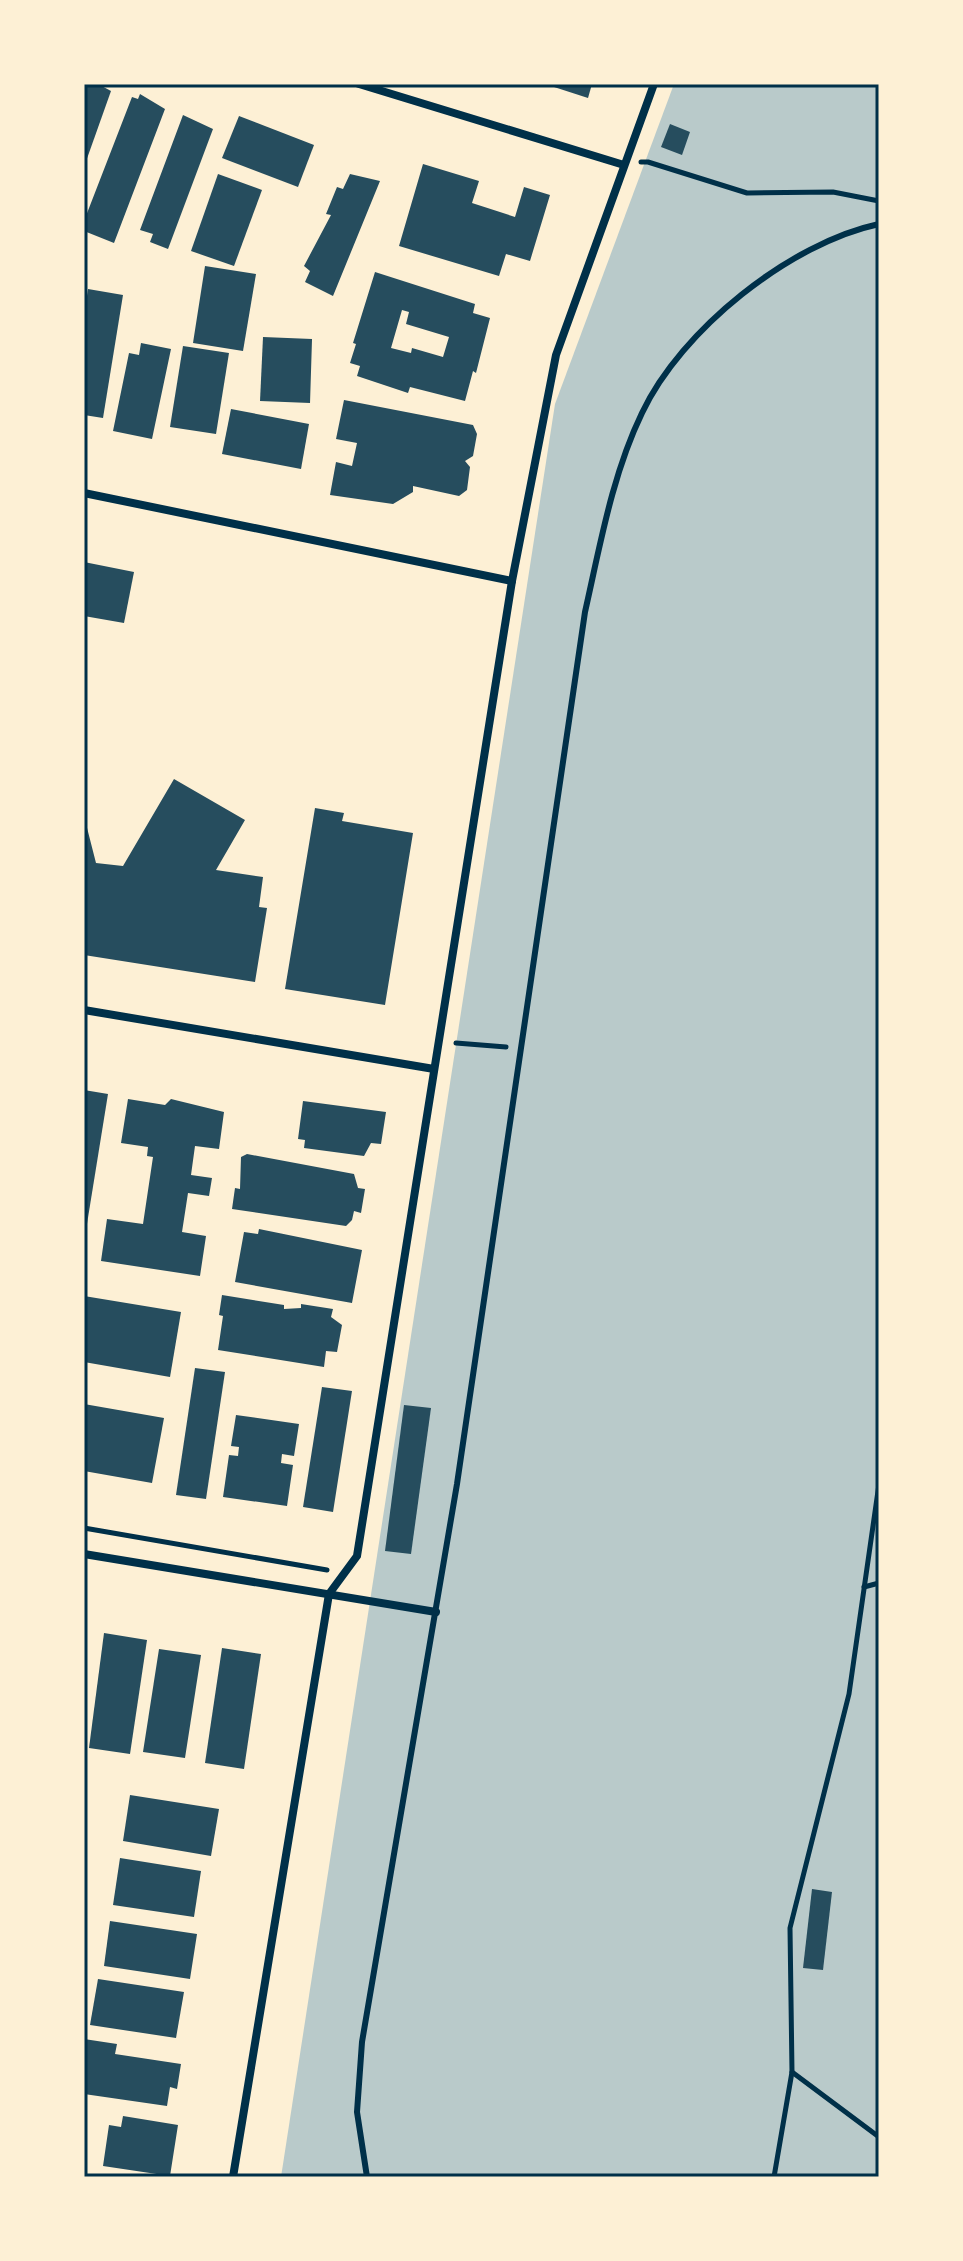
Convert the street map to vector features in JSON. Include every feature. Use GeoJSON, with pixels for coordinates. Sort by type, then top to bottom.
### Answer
{"type":"FeatureCollection","features":[{"type":"Feature","properties":{"kind":"street"},"geometry":{"type":"LineString","coordinates":[[359,84],[624,165]]}},
{"type":"Feature","properties":{"kind":"street"},"geometry":{"type":"LineString","coordinates":[[233,2177],[329,1594],[357,1556],[512,581],[556,355],[654,84]]}},
{"type":"Feature","properties":{"kind":"street"},"geometry":{"type":"LineString","coordinates":[[84,493],[512,581]]}},
{"type":"Feature","properties":{"kind":"street"},"geometry":{"type":"LineString","coordinates":[[84,1010],[434,1069]]}},
{"type":"Feature","properties":{"kind":"street"},"geometry":{"type":"LineString","coordinates":[[84,1554],[436,1612]]}},
{"type":"Feature","properties":{"kind":"lane"},"geometry":{"type":"LineString","coordinates":[[367,2177],[357,2112],[362,2042],[436,1612],[523,1049],[585,612],[607,516],[642,412],[664,375],[690,344],[746,292],[807,252],[879,224]]}},
{"type":"Feature","properties":{"kind":"path"},"geometry":{"type":"LineString","coordinates":[[624,165],[648,162],[747,193],[833,192],[879,201]]}},
{"type":"Feature","properties":{"kind":"path"},"geometry":{"type":"LineString","coordinates":[[439,1042],[523,1049]]}},
{"type":"Feature","properties":{"kind":"path"},"geometry":{"type":"LineString","coordinates":[[774,2177],[792,2072],[790,1928],[849,1694],[879,1484]]}},
{"type":"Feature","properties":{"kind":"path"},"geometry":{"type":"LineString","coordinates":[[84,1528],[294,1562]]}},
{"type":"Feature","properties":{"kind":"path"},"geometry":{"type":"LineString","coordinates":[[864,1587],[879,1583]]}},
{"type":"Feature","properties":{"kind":"path"},"geometry":{"type":"LineString","coordinates":[[792,2072],[879,2137]]}},
{"type":"Feature","properties":{"kind":"shaded area"},"geometry":{"type":"Polygon","coordinates":[[[674,84],[879,84],[879,2177],[281,2177],[555,404],[674,84]]]}},
{"type":"Feature","properties":{"kind":"building"},"geometry":{"type":"Polygon","coordinates":[[[84,84],[98,84],[111,91],[84,167],[84,84]]]}},
{"type":"Feature","properties":{"kind":"building"},"geometry":{"type":"Polygon","coordinates":[[[555,84],[592,84],[588,98],[554,87],[555,84]]]}},
{"type":"Feature","properties":{"kind":"building"},"geometry":{"type":"Polygon","coordinates":[[[140,94],[165,109],[114,243],[84,231],[84,221],[132,97],[138,99],[140,94]]]}},
{"type":"Feature","properties":{"kind":"building"},"geometry":{"type":"Polygon","coordinates":[[[183,115],[213,129],[168,249],[150,242],[153,234],[140,230],[183,115]]]}},
{"type":"Feature","properties":{"kind":"building"},"geometry":{"type":"Polygon","coordinates":[[[239,116],[314,145],[298,187],[222,158],[239,116]]]}},
{"type":"Feature","properties":{"kind":"building"},"geometry":{"type":"Polygon","coordinates":[[[670,124],[690,132],[682,155],[661,147],[670,124]]]}},
{"type":"Feature","properties":{"kind":"building"},"geometry":{"type":"Polygon","coordinates":[[[423,164],[479,181],[472,203],[515,217],[524,187],[550,195],[530,261],[506,254],[499,276],[399,246],[423,164]]]}},
{"type":"Feature","properties":{"kind":"building"},"geometry":{"type":"Polygon","coordinates":[[[218,174],[262,190],[234,266],[191,251],[218,174]]]}},
{"type":"Feature","properties":{"kind":"building"},"geometry":{"type":"Polygon","coordinates":[[[350,174],[380,181],[333,296],[305,282],[310,271],[304,266],[331,215],[326,214],[337,187],[343,189],[350,174]]]}},
{"type":"Feature","properties":{"kind":"building"},"geometry":{"type":"Polygon","coordinates":[[[205,266],[256,274],[243,351],[193,343],[205,266]]]}},
{"type":"Feature","properties":{"kind":"building"},"geometry":{"type":"Polygon","coordinates":[[[375,272],[475,304],[473,313],[490,318],[476,373],[473,371],[465,401],[410,387],[408,393],[357,376],[360,366],[350,363],[356,344],[353,343],[375,272]],[[402,310],[391,348],[411,353],[412,348],[443,357],[449,337],[406,324],[409,312],[402,310]]]}},
{"type":"Feature","properties":{"kind":"building"},"geometry":{"type":"Polygon","coordinates":[[[88,289],[123,295],[103,418],[84,415],[84,316],[88,289]]]}},
{"type":"Feature","properties":{"kind":"building"},"geometry":{"type":"Polygon","coordinates":[[[263,337],[312,339],[310,403],[260,401],[263,337]]]}},
{"type":"Feature","properties":{"kind":"building"},"geometry":{"type":"Polygon","coordinates":[[[141,343],[171,349],[152,439],[113,431],[129,353],[139,355],[141,343]]]}},
{"type":"Feature","properties":{"kind":"building"},"geometry":{"type":"Polygon","coordinates":[[[183,346],[229,353],[216,434],[170,427],[183,346]]]}},
{"type":"Feature","properties":{"kind":"building"},"geometry":{"type":"Polygon","coordinates":[[[344,400],[473,425],[477,434],[473,456],[465,461],[470,467],[467,490],[459,496],[413,486],[413,492],[393,504],[330,495],[336,462],[352,466],[357,443],[336,439],[344,400]]]}},
{"type":"Feature","properties":{"kind":"building"},"geometry":{"type":"Polygon","coordinates":[[[231,409],[309,424],[301,469],[222,454],[231,409]]]}},
{"type":"Feature","properties":{"kind":"building"},"geometry":{"type":"Polygon","coordinates":[[[84,562],[134,572],[124,623],[84,616],[84,562]]]}},
{"type":"Feature","properties":{"kind":"building"},"geometry":{"type":"Polygon","coordinates":[[[174,779],[245,820],[216,870],[263,877],[259,907],[267,908],[255,982],[84,955],[84,816],[96,863],[123,866],[174,779]]]}},
{"type":"Feature","properties":{"kind":"building"},"geometry":{"type":"Polygon","coordinates":[[[315,808],[344,813],[342,821],[413,833],[385,1005],[285,989],[315,808]]]}},
{"type":"Feature","properties":{"kind":"building"},"geometry":{"type":"Polygon","coordinates":[[[84,1090],[108,1094],[86,1230],[84,1229],[84,1090]]]}},
{"type":"Feature","properties":{"kind":"building"},"geometry":{"type":"Polygon","coordinates":[[[128,1099],[165,1105],[171,1099],[224,1112],[219,1149],[195,1146],[191,1175],[212,1178],[209,1196],[188,1193],[182,1232],[206,1236],[200,1276],[101,1261],[107,1219],[143,1224],[153,1157],[147,1156],[148,1147],[121,1143],[128,1099]]]}},
{"type":"Feature","properties":{"kind":"building"},"geometry":{"type":"Polygon","coordinates":[[[303,1101],[386,1112],[381,1144],[371,1143],[364,1156],[304,1148],[305,1140],[298,1139],[303,1101]]]}},
{"type":"Feature","properties":{"kind":"building"},"geometry":{"type":"Polygon","coordinates":[[[247,1154],[354,1174],[358,1188],[365,1189],[361,1213],[354,1211],[352,1220],[346,1226],[232,1209],[235,1188],[240,1189],[241,1157],[247,1154]]]}},
{"type":"Feature","properties":{"kind":"building"},"geometry":{"type":"Polygon","coordinates":[[[259,1229],[362,1250],[352,1303],[235,1282],[244,1232],[258,1234],[259,1229]]]}},
{"type":"Feature","properties":{"kind":"building"},"geometry":{"type":"Polygon","coordinates":[[[222,1295],[284,1305],[284,1309],[301,1308],[301,1304],[333,1309],[331,1317],[342,1325],[337,1352],[326,1351],[324,1367],[218,1350],[223,1316],[219,1315],[222,1295]]]}},
{"type":"Feature","properties":{"kind":"building"},"geometry":{"type":"Polygon","coordinates":[[[84,1296],[181,1312],[170,1377],[84,1362],[84,1296]]]}},
{"type":"Feature","properties":{"kind":"building"},"geometry":{"type":"Polygon","coordinates":[[[195,1368],[225,1372],[206,1499],[176,1495],[195,1368]]]}},
{"type":"Feature","properties":{"kind":"building"},"geometry":{"type":"Polygon","coordinates":[[[322,1387],[352,1391],[333,1512],[303,1507],[322,1387]]]}},
{"type":"Feature","properties":{"kind":"building"},"geometry":{"type":"Polygon","coordinates":[[[84,1404],[164,1418],[152,1483],[84,1471],[84,1404]]]}},
{"type":"Feature","properties":{"kind":"building"},"geometry":{"type":"Polygon","coordinates":[[[404,1405],[431,1408],[411,1554],[385,1551],[404,1405]]]}},
{"type":"Feature","properties":{"kind":"building"},"geometry":{"type":"Polygon","coordinates":[[[236,1415],[299,1424],[294,1456],[282,1454],[281,1463],[293,1465],[287,1506],[223,1497],[229,1455],[238,1456],[239,1447],[231,1446],[236,1415]]]}},
{"type":"Feature","properties":{"kind":"building"},"geometry":{"type":"Polygon","coordinates":[[[104,1633],[147,1640],[130,1754],[89,1748],[104,1633]]]}},
{"type":"Feature","properties":{"kind":"building"},"geometry":{"type":"Polygon","coordinates":[[[222,1648],[261,1654],[244,1769],[205,1763],[222,1648]]]}},
{"type":"Feature","properties":{"kind":"building"},"geometry":{"type":"Polygon","coordinates":[[[159,1649],[201,1655],[185,1758],[143,1752],[159,1649]]]}},
{"type":"Feature","properties":{"kind":"building"},"geometry":{"type":"Polygon","coordinates":[[[130,1795],[219,1809],[211,1856],[123,1841],[130,1795]]]}},
{"type":"Feature","properties":{"kind":"building"},"geometry":{"type":"Polygon","coordinates":[[[120,1858],[201,1871],[194,1917],[113,1905],[120,1858]]]}},
{"type":"Feature","properties":{"kind":"building"},"geometry":{"type":"Polygon","coordinates":[[[812,1889],[832,1892],[823,1970],[803,1968],[812,1889]]]}},
{"type":"Feature","properties":{"kind":"building"},"geometry":{"type":"Polygon","coordinates":[[[110,1921],[197,1934],[190,1979],[104,1966],[110,1921]]]}},
{"type":"Feature","properties":{"kind":"building"},"geometry":{"type":"Polygon","coordinates":[[[98,1979],[184,1992],[176,2038],[90,2025],[98,1979]]]}},
{"type":"Feature","properties":{"kind":"building"},"geometry":{"type":"Polygon","coordinates":[[[84,2039],[117,2044],[115,2054],[181,2064],[177,2089],[170,2087],[167,2106],[84,2094],[84,2039]]]}},
{"type":"Feature","properties":{"kind":"building"},"geometry":{"type":"Polygon","coordinates":[[[123,2116],[178,2125],[170,2176],[103,2166],[109,2125],[121,2127],[123,2116]]]}}]}
